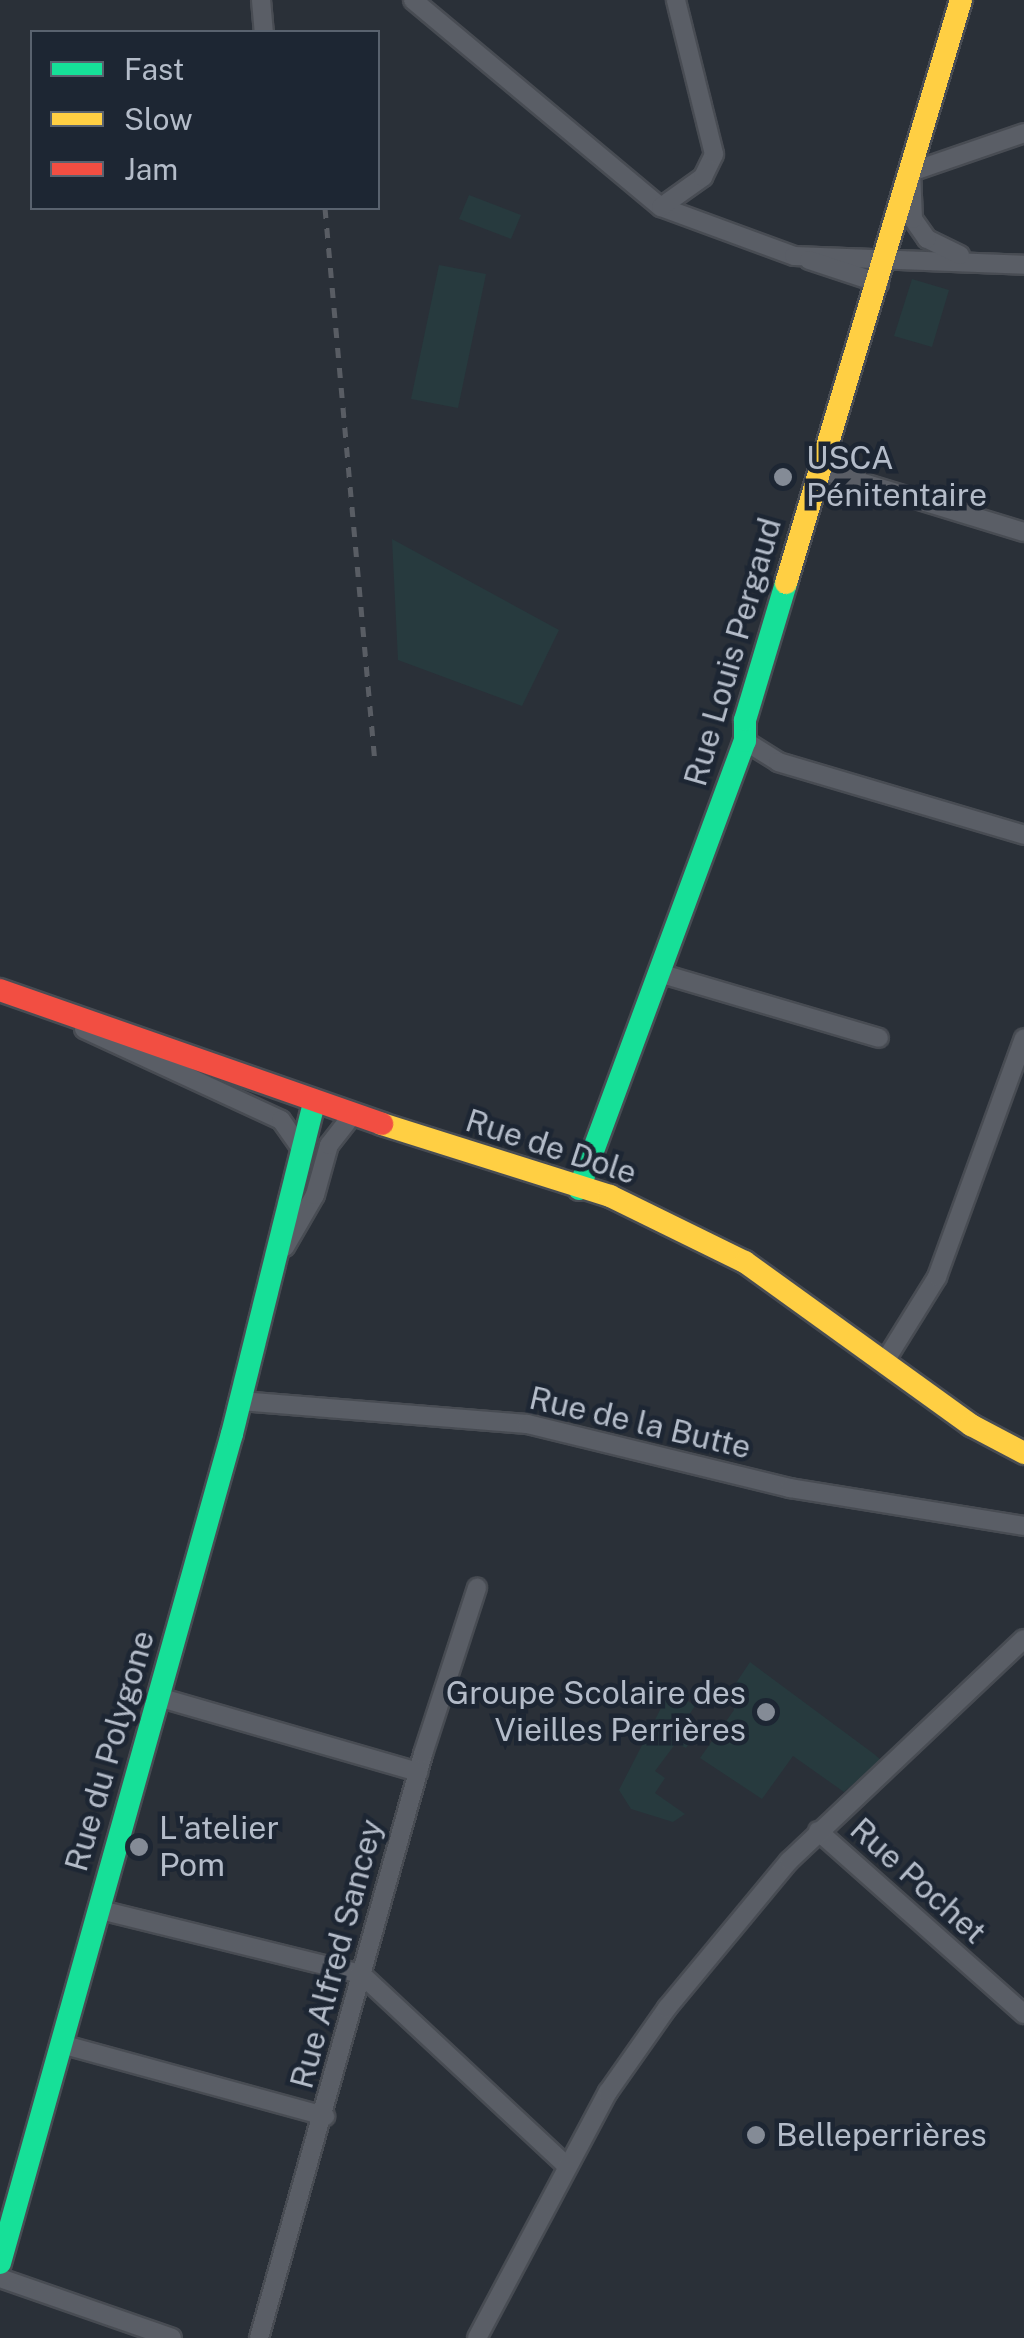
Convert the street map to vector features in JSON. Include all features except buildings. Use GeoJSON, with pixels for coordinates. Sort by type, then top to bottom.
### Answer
{"type":"FeatureCollection","features":[{"type":"Feature","properties":{"kind":"street"},"geometry":{"type":"LineString","coordinates":[[261,0],[264,30]]}},
{"type":"Feature","properties":{"kind":"street"},"geometry":{"type":"LineString","coordinates":[[413,0],[661,207],[879,283]]}},
{"type":"Feature","properties":{"kind":"street"},"geometry":{"type":"LineString","coordinates":[[661,207],[703,177],[714,154],[676,0]]}},
{"type":"Feature","properties":{"kind":"street","name":"Rue Louis Pergaud"},"geometry":{"type":"LineString","coordinates":[[579,1189],[662,974],[745,741],[745,720],[887,257],[960,0]]}},
{"type":"Feature","properties":{"kind":"street"},"geometry":{"type":"LineString","coordinates":[[975,260],[926,239],[909,207],[911,172],[1024,132]]}},
{"type":"Feature","properties":{"kind":"street"},"geometry":{"type":"LineString","coordinates":[[794,256],[975,260],[1024,265]]}},
{"type":"Feature","properties":{"kind":"street"},"geometry":{"type":"LineString","coordinates":[[821,470],[1024,532]]}},
{"type":"Feature","properties":{"kind":"street"},"geometry":{"type":"LineString","coordinates":[[745,741],[778,762],[1024,835]]}},
{"type":"Feature","properties":{"kind":"street"},"geometry":{"type":"LineString","coordinates":[[662,974],[879,1038]]}},
{"type":"Feature","properties":{"kind":"street","name":"Rue de Dole"},"geometry":{"type":"LineString","coordinates":[[6,992],[277,1084],[352,1116],[610,1196],[745,1262],[970,1425],[1024,1454]]}},
{"type":"Feature","properties":{"kind":"street","name":"Rue de Dole"},"geometry":{"type":"LineString","coordinates":[[6,992],[281,1120],[304,1151]]}},
{"type":"Feature","properties":{"kind":"street"},"geometry":{"type":"LineString","coordinates":[[885,1360],[936,1277],[1024,1038]]}},
{"type":"Feature","properties":{"kind":"street","name":"Rue du Polygone"},"geometry":{"type":"LineString","coordinates":[[0,2263],[280,1256],[314,1103]]}},
{"type":"Feature","properties":{"kind":"street","name":"Rue du Polygone"},"geometry":{"type":"LineString","coordinates":[[280,1256],[314,1194],[329,1145],[352,1116]]}},
{"type":"Feature","properties":{"kind":"street","name":"Rue de la Butte"},"geometry":{"type":"LineString","coordinates":[[240,1402],[527,1424],[790,1488],[1020,1526]]}},
{"type":"Feature","properties":{"kind":"street","name":"Rue Alfred Sancey"},"geometry":{"type":"LineString","coordinates":[[259,2338],[325,2116],[418,1772],[477,1588]]}},
{"type":"Feature","properties":{"kind":"street"},"geometry":{"type":"LineString","coordinates":[[477,2338],[567,2166],[667,2008],[818,1831],[1024,1639]]}},
{"type":"Feature","properties":{"kind":"street"},"geometry":{"type":"LineString","coordinates":[[158,1698],[418,1772]]}},
{"type":"Feature","properties":{"kind":"street","name":"Rue Pochet"},"geometry":{"type":"LineString","coordinates":[[818,1831],[1024,2014]]}},
{"type":"Feature","properties":{"kind":"street"},"geometry":{"type":"LineString","coordinates":[[100,1910],[361,1974],[567,2166]]}},
{"type":"Feature","properties":{"kind":"street"},"geometry":{"type":"LineString","coordinates":[[61,2044],[325,2116]]}},
{"type":"Feature","properties":{"kind":"street"},"geometry":{"type":"LineString","coordinates":[[0,2278],[172,2338]]}},
{"type":"Feature","properties":{"kind":"green space"},"geometry":{"type":"Polygon","coordinates":[[[469,195],[521,215],[511,239],[459,219],[469,195]]]}},
{"type":"Feature","properties":{"kind":"green space"},"geometry":{"type":"Polygon","coordinates":[[[439,265],[486,274],[458,408],[411,399],[439,265]]]}},
{"type":"Feature","properties":{"kind":"green space"},"geometry":{"type":"Polygon","coordinates":[[[912,279],[949,290],[932,347],[894,336],[912,279]]]}},
{"type":"Feature","properties":{"kind":"green space"},"geometry":{"type":"Polygon","coordinates":[[[392,539],[559,630],[522,706],[398,660],[392,539]]]}},
{"type":"Feature","properties":{"kind":"green space"},"geometry":{"type":"Polygon","coordinates":[[[750,1662],[881,1760],[844,1792],[793,1756],[762,1799],[700,1758],[734,1710],[730,1692],[750,1662]]]}},
{"type":"Feature","properties":{"kind":"green space"},"geometry":{"type":"Polygon","coordinates":[[[655,1678],[695,1706],[685,1721],[694,1737],[686,1748],[676,1743],[655,1771],[665,1778],[655,1793],[685,1814],[673,1822],[631,1809],[619,1790],[661,1708],[645,1693],[655,1678]]]}},
{"type":"Feature","properties":{"kind":"railway"},"geometry":{"type":"LineString","coordinates":[[325,210],[375,763]]}},
{"type":"Feature","properties":{"kind":"traffic: fast"},"geometry":{"type":"LineString","coordinates":[[579,1189],[745,741],[745,720],[786,583]]}},
{"type":"Feature","properties":{"kind":"traffic: fast"},"geometry":{"type":"LineString","coordinates":[[0,2263],[232,1434],[314,1103]]}},
{"type":"Feature","properties":{"kind":"traffic: slow"},"geometry":{"type":"LineString","coordinates":[[786,583],[961,0]]}},
{"type":"Feature","properties":{"kind":"traffic: slow"},"geometry":{"type":"LineString","coordinates":[[382,1124],[610,1196],[745,1262],[971,1425],[1024,1453]]}},
{"type":"Feature","properties":{"kind":"traffic: jam"},"geometry":{"type":"LineString","coordinates":[[0,990],[382,1124]]}},
{"type":"Feature","properties":{"kind":"place","name":"USCA Pénitentaire"},"geometry":{"type":"Point","coordinates":[783,477]}},
{"type":"Feature","properties":{"kind":"place","name":"Groupe Scolaire des Vieilles Perrières"},"geometry":{"type":"Point","coordinates":[766,1712]}},
{"type":"Feature","properties":{"kind":"place","name":"L'atelier Pom"},"geometry":{"type":"Point","coordinates":[139,1847]}},
{"type":"Feature","properties":{"kind":"place","name":"Belleperrières"},"geometry":{"type":"Point","coordinates":[756,2135]}}]}
